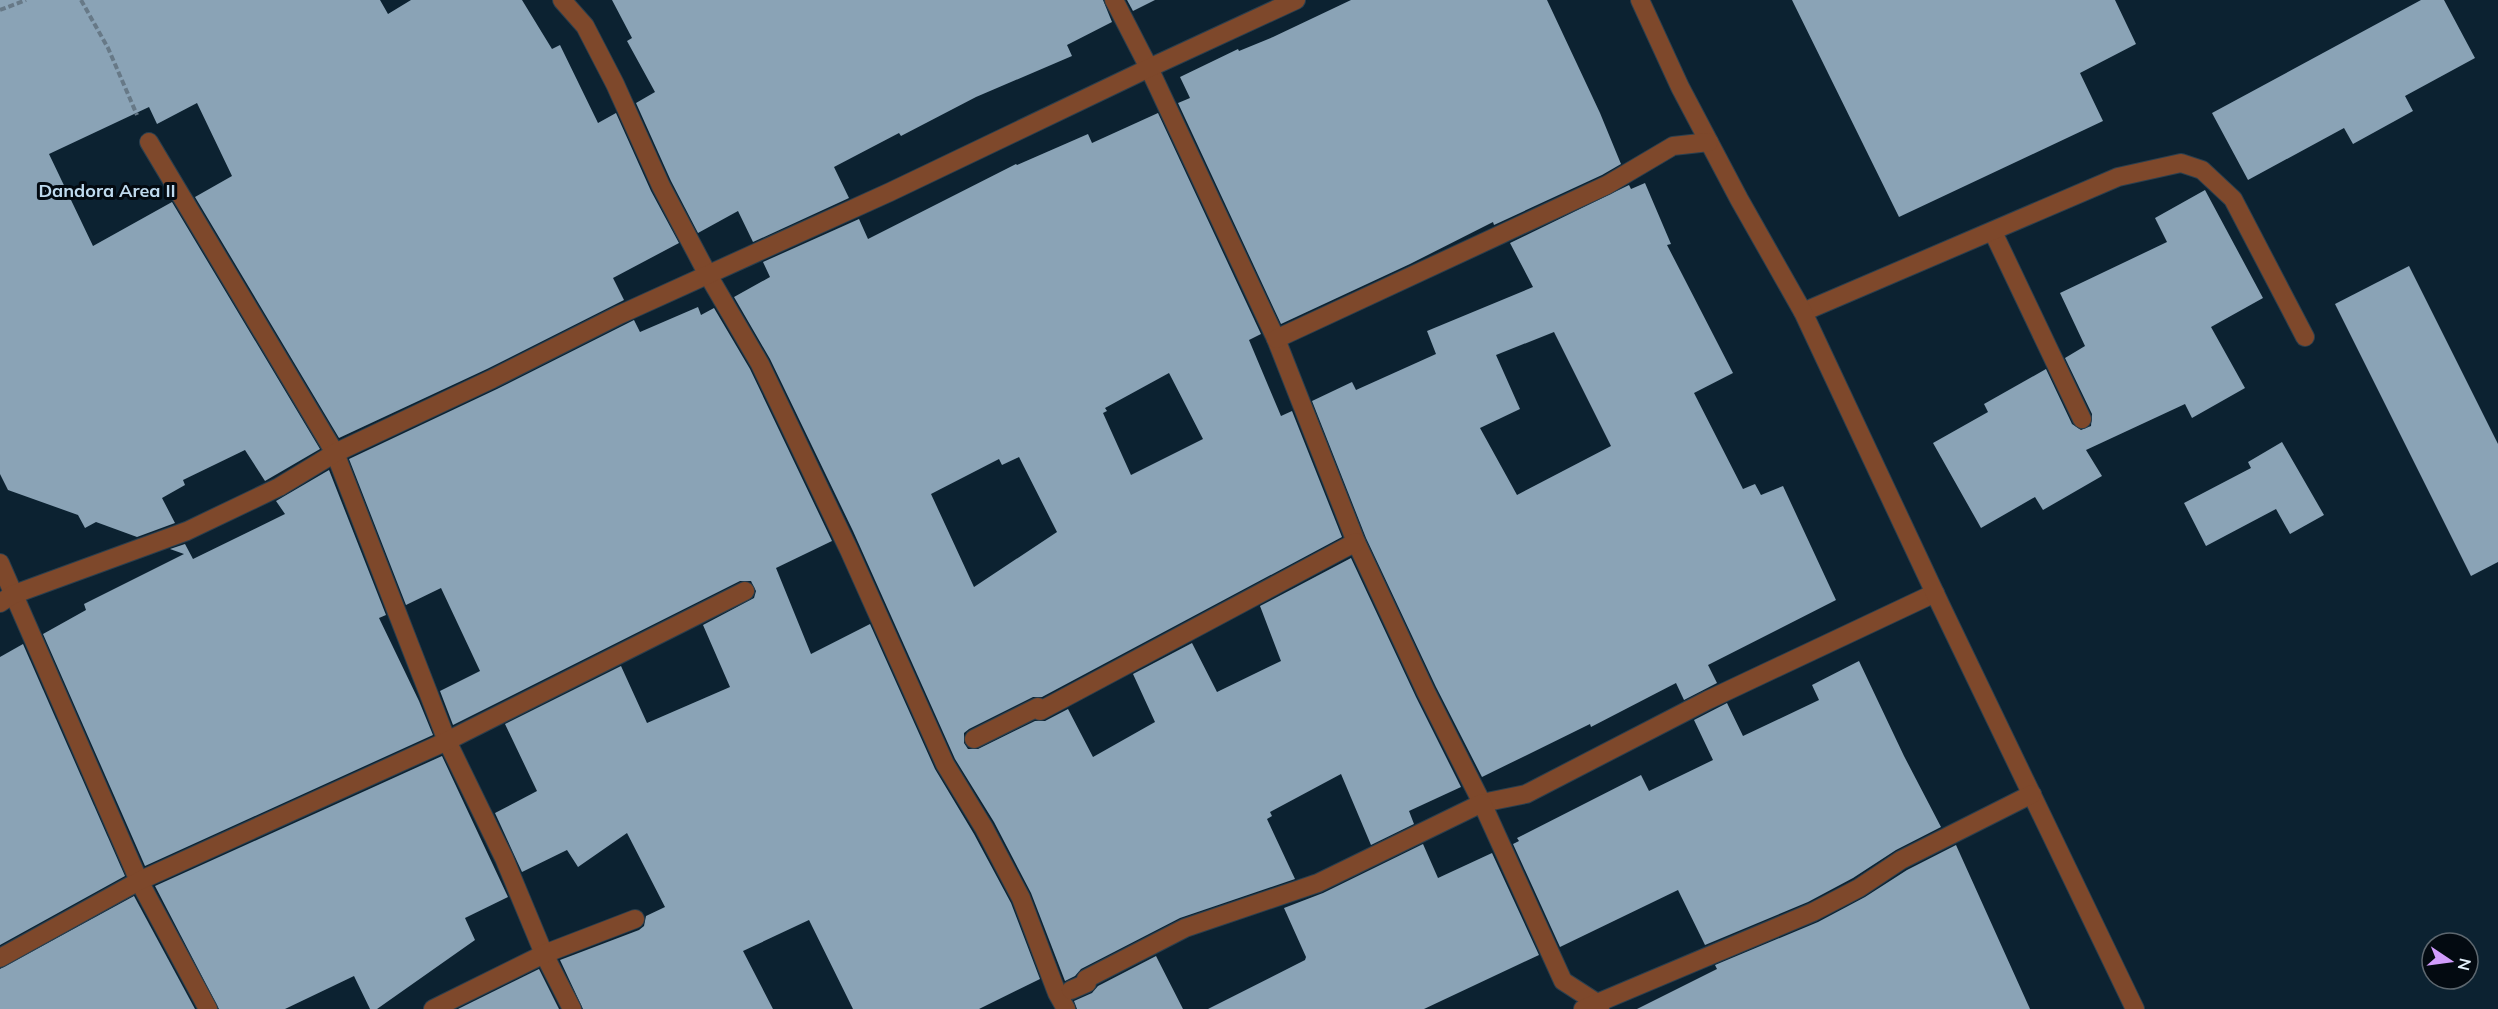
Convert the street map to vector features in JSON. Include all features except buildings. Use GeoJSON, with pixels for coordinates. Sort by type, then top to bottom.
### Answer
{"type":"FeatureCollection","features":[{"type":"Feature","properties":{"kind":"street"},"geometry":{"type":"LineString","coordinates":[[562,0],[585,26],[615,84],[661,186],[771,386],[849,550],[945,764],[984,828],[1021,898],[1057,993],[1066,1009]]}},
{"type":"Feature","properties":{"kind":"street"},"geometry":{"type":"LineString","coordinates":[[1114,0],[1149,68],[1276,339],[1356,543],[1426,692],[1482,803],[1563,981],[1594,1007],[1813,912],[1859,888],[1901,860],[2032,794]]}},
{"type":"Feature","properties":{"kind":"street"},"geometry":{"type":"LineString","coordinates":[[6,599],[187,531],[279,487],[334,453],[492,380],[620,315],[890,192],[1296,0]]}},
{"type":"Feature","properties":{"kind":"street"},"geometry":{"type":"LineString","coordinates":[[1640,0],[1680,87],[1803,312],[2135,1009]]}},
{"type":"Feature","properties":{"kind":"street"},"geometry":{"type":"LineString","coordinates":[[149,142],[334,453],[447,741],[504,858],[544,954],[572,1009]]}},
{"type":"Feature","properties":{"kind":"street"},"geometry":{"type":"LineString","coordinates":[[1276,339],[1607,185],[1673,146],[1709,142]]}},
{"type":"Feature","properties":{"kind":"street"},"geometry":{"type":"LineString","coordinates":[[1803,312],[2118,177],[2181,163],[2202,170],[2233,199],[2305,337]]}},
{"type":"Feature","properties":{"kind":"street"},"geometry":{"type":"LineString","coordinates":[[1993,232],[2082,418]]}},
{"type":"Feature","properties":{"kind":"street"},"geometry":{"type":"LineString","coordinates":[[974,739],[1022,714],[1038,708],[1040,711],[1356,543]]}},
{"type":"Feature","properties":{"kind":"street"},"geometry":{"type":"LineString","coordinates":[[0,563],[6,599],[139,881],[208,1009]]}},
{"type":"Feature","properties":{"kind":"street"},"geometry":{"type":"LineString","coordinates":[[0,958],[139,881],[447,741],[745,591]]}},
{"type":"Feature","properties":{"kind":"street"},"geometry":{"type":"LineString","coordinates":[[1071,990],[1088,983],[1086,979],[1185,928],[1318,883],[1482,803],[1526,794],[1708,700],[1935,593]]}},
{"type":"Feature","properties":{"kind":"street"},"geometry":{"type":"LineString","coordinates":[[433,1009],[544,954],[635,919]]}},
{"type":"Feature","properties":{"kind":"path"},"geometry":{"type":"LineString","coordinates":[[0,10],[26,0]]}},
{"type":"Feature","properties":{"kind":"path"},"geometry":{"type":"LineString","coordinates":[[81,0],[108,48],[149,142]]}},
{"type":"Feature","properties":{"kind":"district","name":"Dandora Area II"},"geometry":{"type":"Point","coordinates":[107,191]}}]}
